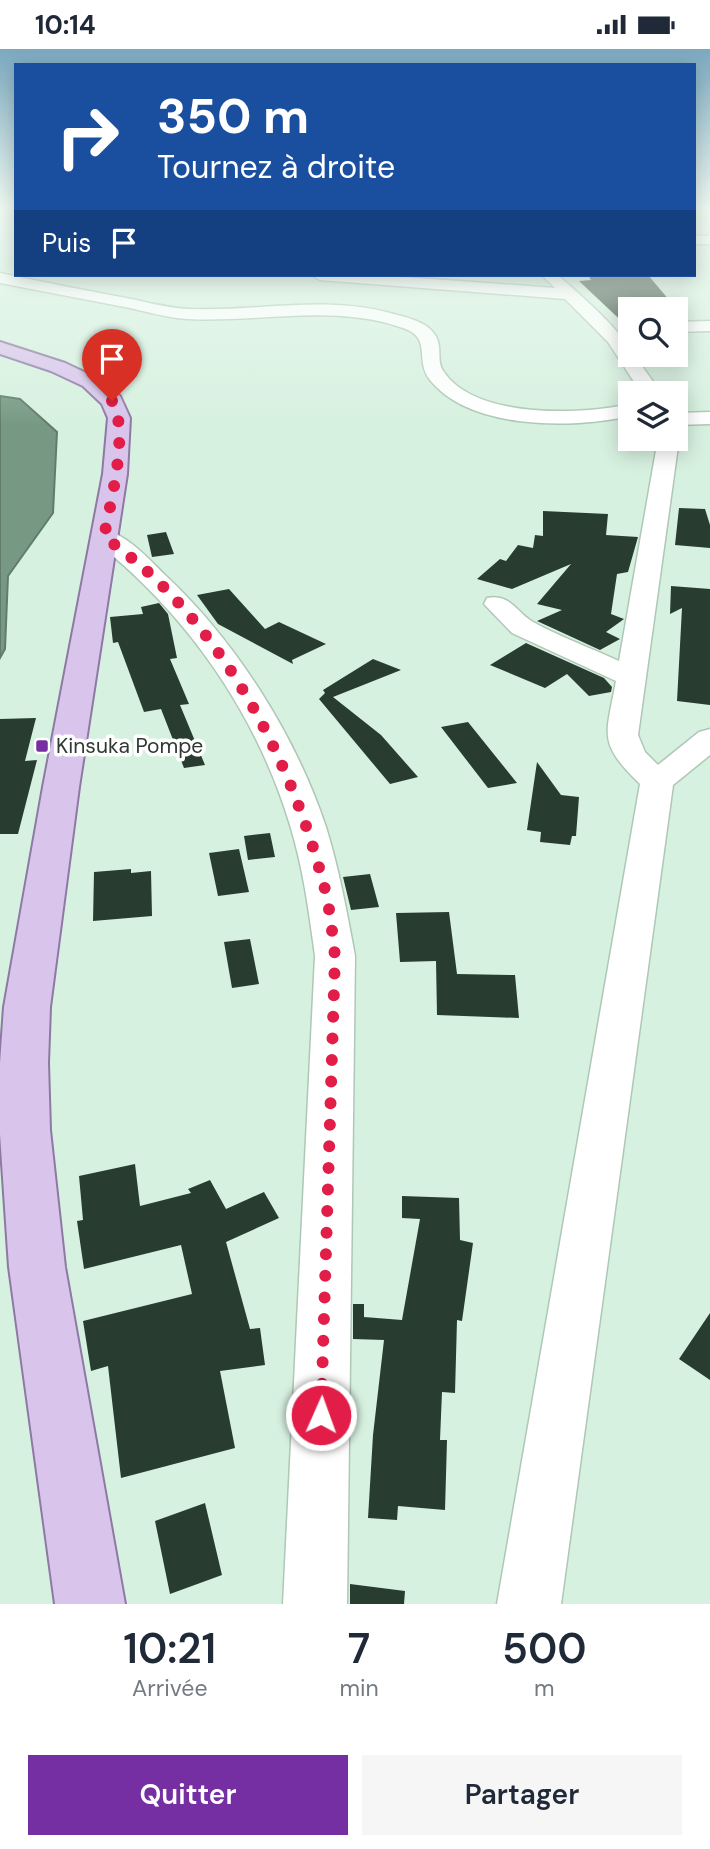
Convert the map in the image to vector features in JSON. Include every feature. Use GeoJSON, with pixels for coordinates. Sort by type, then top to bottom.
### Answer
{"type":"FeatureCollection","features":[{"type":"Feature","properties":{"kind":"main road"},"geometry":{"type":"LineString","coordinates":[[0,348],[58,367],[90,382],[117,409],[118,444],[61,787],[13,1006],[12,1144],[37,1267],[90,1604]]}},
{"type":"Feature","properties":{"kind":"street"},"geometry":{"type":"LineString","coordinates":[[13,281],[184,314],[212,316],[319,307],[377,315],[425,331],[431,338],[431,365],[437,377],[451,389],[478,404],[526,416],[558,419],[587,418],[618,412]]}},
{"type":"Feature","properties":{"kind":"street"},"geometry":{"type":"LineString","coordinates":[[392,281],[566,294]]}},
{"type":"Feature","properties":{"kind":"street"},"geometry":{"type":"LineString","coordinates":[[555,281],[605,329],[643,381]]}},
{"type":"Feature","properties":{"kind":"street"},"geometry":{"type":"LineString","coordinates":[[688,327],[710,326]]}},
{"type":"Feature","properties":{"kind":"street"},"geometry":{"type":"LineString","coordinates":[[605,329],[618,328]]}},
{"type":"Feature","properties":{"kind":"street"},"geometry":{"type":"LineString","coordinates":[[688,419],[710,418]]}},
{"type":"Feature","properties":{"kind":"street"},"geometry":{"type":"LineString","coordinates":[[657,782],[630,756],[622,734],[667,451]]}},
{"type":"Feature","properties":{"kind":"street"},"geometry":{"type":"LineString","coordinates":[[104,537],[146,569],[194,623],[232,672],[272,740],[301,806],[324,885],[335,956],[315,1604]]}},
{"type":"Feature","properties":{"kind":"street"},"geometry":{"type":"LineString","coordinates":[[496,604],[522,627],[631,677]]}},
{"type":"Feature","properties":{"kind":"street"},"geometry":{"type":"LineString","coordinates":[[528,1604],[657,782],[710,739]]}},
{"type":"Feature","properties":{"kind":"shaded area"},"geometry":{"type":"Polygon","coordinates":[[[0,396],[20,399],[57,432],[53,513],[8,576],[5,649],[0,658],[0,396]]]}},
{"type":"Feature","properties":{"kind":"building"},"geometry":{"type":"Polygon","coordinates":[[[579,281],[653,281],[667,297],[618,297],[618,318],[579,281]]]}},
{"type":"Feature","properties":{"kind":"building"},"geometry":{"type":"Polygon","coordinates":[[[679,508],[705,509],[710,525],[710,548],[675,545],[679,508]]]}},
{"type":"Feature","properties":{"kind":"building"},"geometry":{"type":"Polygon","coordinates":[[[543,511],[608,514],[606,535],[638,537],[628,572],[617,574],[611,614],[624,619],[606,632],[620,639],[600,650],[537,621],[562,610],[537,604],[571,564],[512,589],[477,579],[500,559],[506,561],[518,545],[533,548],[535,535],[543,536],[543,511]]]}},
{"type":"Feature","properties":{"kind":"building"},"geometry":{"type":"Polygon","coordinates":[[[166,532],[174,554],[152,557],[147,535],[166,532]]]}},
{"type":"Feature","properties":{"kind":"building"},"geometry":{"type":"Polygon","coordinates":[[[671,586],[710,589],[710,705],[677,701],[682,608],[670,614],[671,586]]]}},
{"type":"Feature","properties":{"kind":"building"},"geometry":{"type":"Polygon","coordinates":[[[229,589],[265,629],[279,622],[326,644],[292,660],[293,664],[218,624],[197,595],[229,589]]]}},
{"type":"Feature","properties":{"kind":"building"},"geometry":{"type":"Polygon","coordinates":[[[159,603],[168,614],[177,658],[170,659],[189,704],[180,705],[205,765],[184,768],[161,709],[144,712],[118,642],[113,643],[110,617],[143,614],[141,607],[159,603]]]}},
{"type":"Feature","properties":{"kind":"building"},"geometry":{"type":"Polygon","coordinates":[[[526,643],[604,678],[612,687],[611,692],[589,696],[567,674],[545,688],[490,665],[526,643]]]}},
{"type":"Feature","properties":{"kind":"building"},"geometry":{"type":"Polygon","coordinates":[[[373,659],[401,670],[333,697],[381,735],[418,777],[390,784],[319,699],[325,693],[323,690],[373,659]]]}},
{"type":"Feature","properties":{"kind":"building"},"geometry":{"type":"Polygon","coordinates":[[[36,718],[25,761],[37,760],[18,834],[0,834],[0,719],[36,718]]]}},
{"type":"Feature","properties":{"kind":"building"},"geometry":{"type":"Polygon","coordinates":[[[468,722],[517,783],[488,788],[441,727],[468,722]]]}},
{"type":"Feature","properties":{"kind":"building"},"geometry":{"type":"Polygon","coordinates":[[[537,762],[561,795],[579,797],[576,836],[572,836],[570,845],[540,842],[541,832],[527,830],[537,762]]]}},
{"type":"Feature","properties":{"kind":"building"},"geometry":{"type":"Polygon","coordinates":[[[270,833],[275,857],[248,860],[244,836],[270,833]]]}},
{"type":"Feature","properties":{"kind":"building"},"geometry":{"type":"Polygon","coordinates":[[[239,849],[249,892],[218,896],[209,853],[239,849]]]}},
{"type":"Feature","properties":{"kind":"building"},"geometry":{"type":"Polygon","coordinates":[[[131,869],[131,873],[151,871],[152,916],[93,921],[94,872],[131,869]]]}},
{"type":"Feature","properties":{"kind":"building"},"geometry":{"type":"Polygon","coordinates":[[[370,874],[379,907],[351,910],[343,877],[370,874]]]}},
{"type":"Feature","properties":{"kind":"building"},"geometry":{"type":"Polygon","coordinates":[[[449,912],[457,974],[515,975],[519,1018],[437,1015],[436,961],[400,962],[396,913],[449,912]]]}},
{"type":"Feature","properties":{"kind":"building"},"geometry":{"type":"Polygon","coordinates":[[[250,939],[259,984],[232,988],[224,942],[250,939]]]}},
{"type":"Feature","properties":{"kind":"building"},"geometry":{"type":"Polygon","coordinates":[[[135,1164],[140,1206],[191,1193],[188,1189],[210,1180],[226,1209],[264,1192],[279,1218],[226,1242],[250,1329],[260,1328],[265,1365],[220,1371],[235,1448],[121,1478],[108,1366],[91,1371],[83,1321],[192,1294],[181,1245],[84,1269],[77,1221],[83,1220],[79,1176],[135,1164]]]}},
{"type":"Feature","properties":{"kind":"building"},"geometry":{"type":"Polygon","coordinates":[[[402,1196],[459,1198],[460,1240],[473,1243],[462,1321],[457,1320],[455,1393],[442,1392],[440,1440],[447,1440],[445,1510],[398,1506],[397,1520],[368,1518],[373,1435],[384,1340],[353,1339],[353,1304],[364,1304],[364,1317],[402,1320],[420,1219],[402,1218],[402,1196]]]}},
{"type":"Feature","properties":{"kind":"building"},"geometry":{"type":"Polygon","coordinates":[[[710,1313],[710,1380],[679,1359],[710,1313]]]}},
{"type":"Feature","properties":{"kind":"building"},"geometry":{"type":"Polygon","coordinates":[[[205,1503],[222,1575],[170,1594],[155,1521],[205,1503]]]}},
{"type":"Feature","properties":{"kind":"building"},"geometry":{"type":"Polygon","coordinates":[[[350,1584],[405,1591],[404,1604],[350,1604],[350,1584]]]}},
{"type":"Feature","properties":{"kind":"place","name":"Kinsuka Pompe"},"geometry":{"type":"Point","coordinates":[42,746]}},
{"type":"Feature","properties":{"kind":"route"},"geometry":{"type":"LineString","coordinates":[[112,401],[117,409],[118,444],[104,537],[146,569],[194,623],[232,672],[272,740],[301,806],[324,885],[335,956],[321,1415]]}}]}
